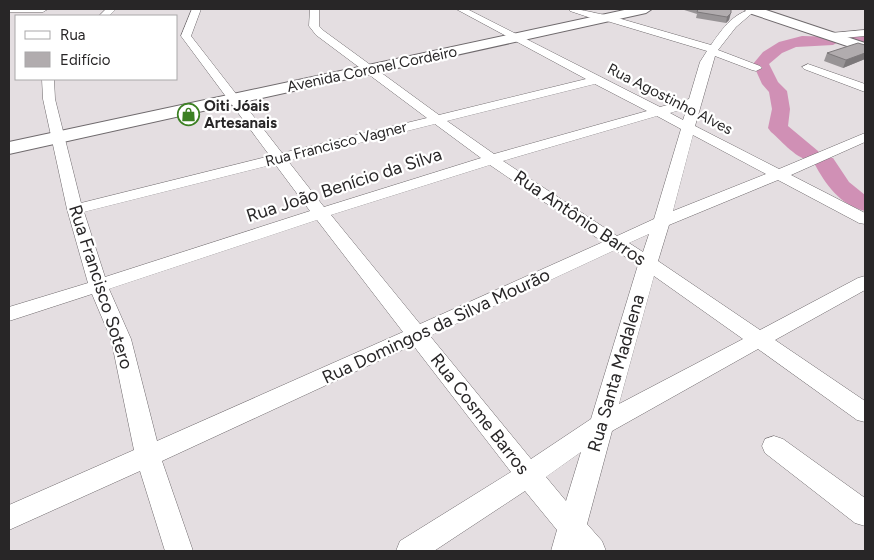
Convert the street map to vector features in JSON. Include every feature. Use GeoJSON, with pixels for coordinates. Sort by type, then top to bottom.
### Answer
{"type":"FeatureCollection","features":[{"type":"Feature","properties":{"kind":"street"},"geometry":{"type":"LineString","coordinates":[[9,10],[43,9]]}},
{"type":"Feature","properties":{"kind":"street","name":"Rua Antônio Barros"},"geometry":{"type":"LineString","coordinates":[[314,9],[314,26],[320,33],[436,119],[492,160],[616,244],[648,263],[865,413]]}},
{"type":"Feature","properties":{"kind":"street","name":"Rua Agostinho Alves"},"geometry":{"type":"LineString","coordinates":[[460,9],[865,219]]}},
{"type":"Feature","properties":{"kind":"street"},"geometry":{"type":"LineString","coordinates":[[573,9],[712,50],[756,68]]}},
{"type":"Feature","properties":{"kind":"street","name":"Avenida Coronel Cordeiro"},"geometry":{"type":"LineString","coordinates":[[9,148],[646,9]]}},
{"type":"Feature","properties":{"kind":"street"},"geometry":{"type":"LineString","coordinates":[[752,9],[865,48]]}},
{"type":"Feature","properties":{"kind":"street","name":"Rua Santa Madalena"},"geometry":{"type":"LineString","coordinates":[[565,551],[648,263],[662,222],[694,102],[712,50],[744,13],[752,9]]}},
{"type":"Feature","properties":{"kind":"street","name":"Rua Cosme Barros"},"geometry":{"type":"LineString","coordinates":[[185,27],[233,99],[320,213],[528,475],[592,551]]}},
{"type":"Feature","properties":{"kind":"street"},"geometry":{"type":"LineString","coordinates":[[831,36],[865,33]]}},
{"type":"Feature","properties":{"kind":"street"},"geometry":{"type":"LineString","coordinates":[[808,67],[865,88]]}},
{"type":"Feature","properties":{"kind":"street","name":"Rua Francisco Sotero"},"geometry":{"type":"LineString","coordinates":[[48,80],[49,99],[76,209],[98,286],[121,339],[148,456],[179,551]]}},
{"type":"Feature","properties":{"kind":"street","name":"Rua Francisco Vagner"},"geometry":{"type":"LineString","coordinates":[[76,209],[279,157],[596,80]]}},
{"type":"Feature","properties":{"kind":"street","name":"Rua João Benício da Silva"},"geometry":{"type":"LineString","coordinates":[[9,314],[320,213],[492,160],[694,102]]}},
{"type":"Feature","properties":{"kind":"street","name":"Rua Domingos da Silva Mourão"},"geometry":{"type":"LineString","coordinates":[[9,518],[418,335],[662,222],[825,156],[865,137]]}},
{"type":"Feature","properties":{"kind":"street"},"geometry":{"type":"LineString","coordinates":[[410,551],[528,475],[601,425],[865,282]]}},
{"type":"Feature","properties":{"kind":"street"},"geometry":{"type":"LineString","coordinates":[[774,446],[865,514]]}},
{"type":"Feature","properties":{"kind":"building"},"geometry":{"type":"Polygon","coordinates":[[[698,9],[731,9],[731,13],[727,17],[697,12],[698,9]]]}},
{"type":"Feature","properties":{"kind":"building"},"geometry":{"type":"Polygon","coordinates":[[[858,43],[865,45],[865,53],[846,60],[827,53],[858,43]]]}},
{"type":"Feature","properties":{"kind":"waterway"},"geometry":{"type":"LineString","coordinates":[[845,38],[865,38]]}},
{"type":"Feature","properties":{"kind":"waterway"},"geometry":{"type":"LineString","coordinates":[[811,155],[778,128],[781,109],[778,91],[771,84],[761,64],[784,45],[811,40],[833,40]]}},
{"type":"Feature","properties":{"kind":"waterway"},"geometry":{"type":"LineString","coordinates":[[825,163],[841,187],[851,196],[865,204]]}},
{"type":"Feature","properties":{"kind":"place","name":"Oiti Jóais Artesanais"},"geometry":{"type":"Point","coordinates":[188,115]}}]}
